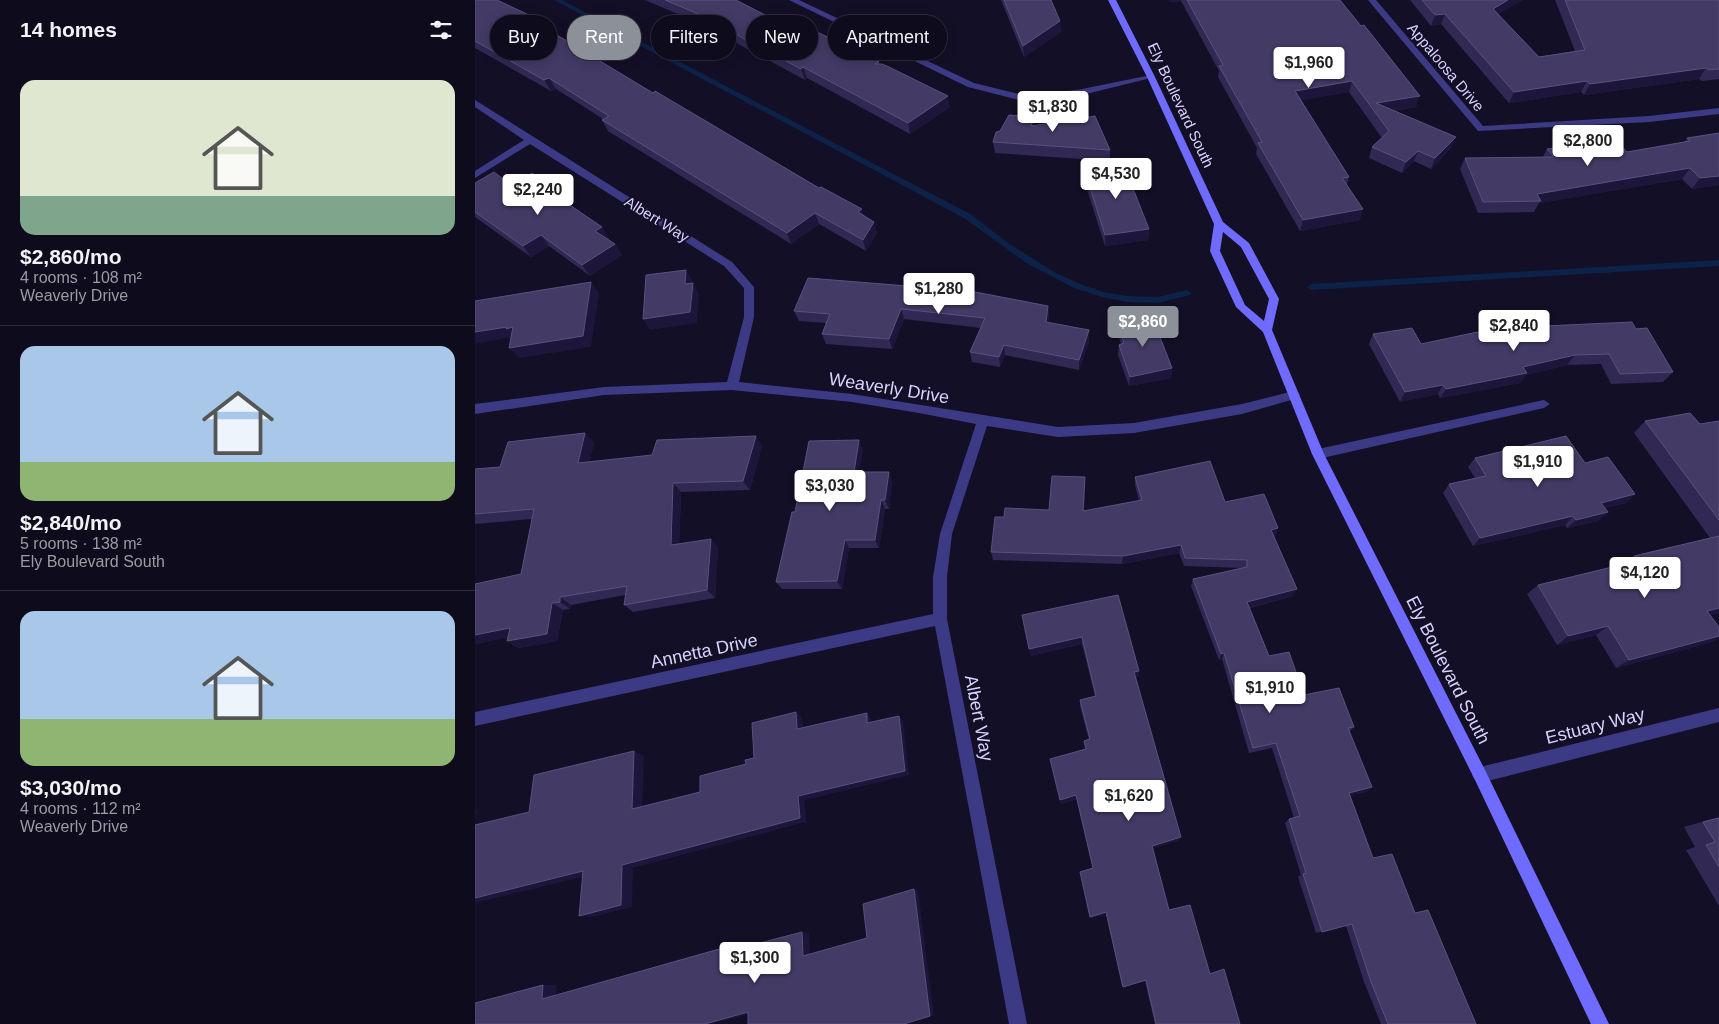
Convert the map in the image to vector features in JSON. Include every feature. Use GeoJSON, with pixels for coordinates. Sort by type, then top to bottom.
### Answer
{"type":"FeatureCollection","features":[{"type":"Feature","properties":{"kind":"main road","name":"Ely Boulevard South"},"geometry":{"type":"LineString","coordinates":[[1112,0],[1151,77],[1219,224],[1245,245],[1274,299],[1267,330]]}},
{"type":"Feature","properties":{"kind":"main road","name":"Ely Boulevard South"},"geometry":{"type":"LineString","coordinates":[[1219,224],[1215,251],[1241,307],[1267,330],[1318,454],[1480,775],[1600,1024]]}},
{"type":"Feature","properties":{"kind":"street"},"geometry":{"type":"LineString","coordinates":[[793,0],[971,85],[1027,99],[1082,92],[1151,77]]}},
{"type":"Feature","properties":{"kind":"street","name":"Appaloosa Drive"},"geometry":{"type":"LineString","coordinates":[[1372,0],[1481,129],[1649,119],[1719,111]]}},
{"type":"Feature","properties":{"kind":"street","name":"Albert Way"},"geometry":{"type":"LineString","coordinates":[[475,103],[530,140],[728,264],[749,287],[749,318],[732,386]]}},
{"type":"Feature","properties":{"kind":"street"},"geometry":{"type":"LineString","coordinates":[[475,175],[530,140]]}},
{"type":"Feature","properties":{"kind":"street","name":"Weaverly Drive"},"geometry":{"type":"LineString","coordinates":[[475,409],[604,391],[732,386],[852,398],[1058,432],[1134,428],[1242,409],[1294,395]]}},
{"type":"Feature","properties":{"kind":"street"},"geometry":{"type":"LineString","coordinates":[[1318,454],[1543,404]]}},
{"type":"Feature","properties":{"kind":"street","name":"Albert Way"},"geometry":{"type":"LineString","coordinates":[[983,421],[946,534],[940,577],[940,619],[1018,1024]]}},
{"type":"Feature","properties":{"kind":"street","name":"Annetta Drive"},"geometry":{"type":"LineString","coordinates":[[475,719],[940,619]]}},
{"type":"Feature","properties":{"kind":"street","name":"Estuary Way"},"geometry":{"type":"LineString","coordinates":[[1480,775],[1719,715]]}},
{"type":"Feature","properties":{"kind":"building"},"geometry":{"type":"Polygon","coordinates":[[[475,0],[497,0],[529,15],[490,15],[490,49],[475,41],[475,0]]]}},
{"type":"Feature","properties":{"kind":"building"},"geometry":{"type":"Polygon","coordinates":[[[665,0],[736,0],[765,15],[746,15],[746,40],[736,34],[736,15],[700,15],[665,0]]]}},
{"type":"Feature","properties":{"kind":"building"},"geometry":{"type":"Polygon","coordinates":[[[1004,0],[1051,0],[1060,21],[1023,46],[1004,0]]]}},
{"type":"Feature","properties":{"kind":"building"},"geometry":{"type":"Polygon","coordinates":[[[1187,0],[1340,0],[1361,26],[1364,25],[1420,96],[1376,103],[1456,137],[1435,158],[1418,151],[1406,162],[1372,147],[1389,131],[1352,81],[1295,91],[1349,177],[1342,178],[1363,209],[1303,220],[1258,143],[1262,142],[1219,66],[1223,65],[1187,0]]]}},
{"type":"Feature","properties":{"kind":"building"},"geometry":{"type":"Polygon","coordinates":[[[1422,0],[1508,0],[1493,9],[1539,57],[1585,50],[1565,0],[1719,0],[1719,69],[1709,70],[1706,68],[1590,84],[1587,81],[1514,92],[1445,14],[1435,15],[1422,0]]]}},
{"type":"Feature","properties":{"kind":"building"},"geometry":{"type":"Polygon","coordinates":[[[818,32],[828,37],[828,60],[875,60],[879,62],[875,64],[889,67],[948,96],[908,123],[803,67],[801,69],[784,60],[818,60],[818,32]]]}},
{"type":"Feature","properties":{"kind":"building"},"geometry":{"type":"Polygon","coordinates":[[[557,35],[567,41],[567,60],[598,60],[653,93],[655,91],[819,188],[821,187],[862,209],[858,212],[874,222],[863,240],[815,213],[787,233],[602,120],[609,116],[549,78],[544,80],[509,60],[557,60],[557,35]]]}},
{"type":"Feature","properties":{"kind":"building"},"geometry":{"type":"Polygon","coordinates":[[[1009,115],[1034,117],[1031,126],[1095,116],[1110,150],[993,142],[996,132],[1000,131],[1009,115]]]}},
{"type":"Feature","properties":{"kind":"building"},"geometry":{"type":"Polygon","coordinates":[[[1719,133],[1719,176],[1700,178],[1690,168],[1537,194],[1541,201],[1483,202],[1465,158],[1554,157],[1547,149],[1615,139],[1627,152],[1690,141],[1687,138],[1719,133]]]}},
{"type":"Feature","properties":{"kind":"building"},"geometry":{"type":"Polygon","coordinates":[[[1123,163],[1149,229],[1105,235],[1085,172],[1123,163]]]}},
{"type":"Feature","properties":{"kind":"building"},"geometry":{"type":"Polygon","coordinates":[[[494,172],[511,185],[532,173],[566,196],[561,199],[602,227],[595,231],[615,244],[582,265],[541,235],[523,246],[475,212],[475,183],[494,172]]]}},
{"type":"Feature","properties":{"kind":"building"},"geometry":{"type":"Polygon","coordinates":[[[686,270],[685,284],[693,283],[690,312],[643,319],[646,275],[686,270]]]}},
{"type":"Feature","properties":{"kind":"building"},"geometry":{"type":"Polygon","coordinates":[[[808,278],[970,291],[1048,306],[1046,322],[1089,330],[1079,360],[1004,345],[999,357],[970,352],[985,318],[901,309],[889,339],[822,334],[830,314],[794,311],[808,278]]]}},
{"type":"Feature","properties":{"kind":"building"},"geometry":{"type":"Polygon","coordinates":[[[591,282],[583,336],[509,348],[513,327],[475,332],[475,301],[591,282]]]}},
{"type":"Feature","properties":{"kind":"building"},"geometry":{"type":"Polygon","coordinates":[[[1153,319],[1172,368],[1130,377],[1119,345],[1124,343],[1118,325],[1153,319]]]}},
{"type":"Feature","properties":{"kind":"building"},"geometry":{"type":"Polygon","coordinates":[[[1632,322],[1636,329],[1647,328],[1673,372],[1620,374],[1609,354],[1575,355],[1523,367],[1527,373],[1446,389],[1443,385],[1405,392],[1373,334],[1412,328],[1421,344],[1520,323],[1523,327],[1632,322]]]}},
{"type":"Feature","properties":{"kind":"building"},"geometry":{"type":"Polygon","coordinates":[[[1690,413],[1700,424],[1719,421],[1719,520],[1645,421],[1690,413]]]}},
{"type":"Feature","properties":{"kind":"building"},"geometry":{"type":"Polygon","coordinates":[[[585,433],[578,463],[652,455],[657,440],[756,436],[743,481],[673,483],[671,545],[711,539],[707,590],[624,605],[627,586],[560,597],[560,602],[552,603],[547,634],[507,641],[510,628],[475,635],[475,584],[521,574],[534,509],[475,514],[475,469],[500,467],[508,442],[585,433]]]}},
{"type":"Feature","properties":{"kind":"building"},"geometry":{"type":"Polygon","coordinates":[[[1566,436],[1585,463],[1608,457],[1635,494],[1601,503],[1608,512],[1576,520],[1573,516],[1480,538],[1449,484],[1486,476],[1475,458],[1566,436]]]}},
{"type":"Feature","properties":{"kind":"building"},"geometry":{"type":"Polygon","coordinates":[[[859,440],[854,472],[889,472],[885,500],[881,500],[875,540],[845,540],[837,581],[776,582],[792,512],[795,512],[809,441],[859,440]]]}},
{"type":"Feature","properties":{"kind":"building"},"geometry":{"type":"Polygon","coordinates":[[[1210,461],[1225,502],[1264,494],[1278,528],[1271,530],[1297,589],[1247,602],[1269,656],[1289,652],[1304,695],[1339,688],[1354,727],[1348,728],[1372,787],[1349,793],[1373,858],[1392,854],[1415,913],[1428,910],[1476,1024],[1388,1024],[1371,982],[1352,924],[1322,932],[1303,874],[1306,873],[1289,819],[1300,816],[1276,743],[1253,748],[1224,653],[1221,654],[1193,579],[1247,567],[1247,560],[1185,558],[1181,545],[1123,556],[991,552],[995,517],[1004,517],[1005,508],[1049,510],[1052,476],[1085,477],[1083,511],[1142,500],[1135,477],[1210,461]]]}},
{"type":"Feature","properties":{"kind":"building"},"geometry":{"type":"Polygon","coordinates":[[[1719,536],[1719,608],[1707,611],[1719,627],[1719,636],[1629,660],[1608,626],[1568,636],[1538,585],[1637,561],[1634,556],[1719,536]]]}},
{"type":"Feature","properties":{"kind":"building"},"geometry":{"type":"Polygon","coordinates":[[[1118,595],[1139,671],[1134,672],[1181,837],[1152,846],[1169,910],[1190,905],[1210,974],[1224,969],[1240,1024],[1156,1024],[1146,980],[1123,987],[1106,912],[1090,917],[1080,872],[1093,868],[1076,795],[1060,800],[1050,759],[1086,749],[1084,741],[1090,739],[1080,700],[1096,696],[1082,637],[1029,649],[1022,615],[1118,595]]]}},
{"type":"Feature","properties":{"kind":"building"},"geometry":{"type":"Polygon","coordinates":[[[796,712],[797,729],[867,713],[867,723],[899,716],[905,771],[798,796],[800,818],[622,865],[621,905],[579,916],[583,871],[475,898],[475,825],[529,812],[534,775],[634,751],[632,809],[700,792],[700,776],[746,764],[745,760],[754,758],[752,723],[796,712]]]}},
{"type":"Feature","properties":{"kind":"building"},"geometry":{"type":"Polygon","coordinates":[[[1719,818],[1719,867],[1706,845],[1715,842],[1703,822],[1719,818]]]}},
{"type":"Feature","properties":{"kind":"building"},"geometry":{"type":"Polygon","coordinates":[[[914,889],[930,1016],[904,1024],[748,1024],[748,1012],[705,1024],[475,1024],[475,1003],[543,985],[542,999],[737,944],[737,947],[752,945],[802,932],[803,956],[867,938],[863,904],[914,889]]]}},
{"type":"Feature","properties":{"kind":"waterway"},"geometry":{"type":"LineString","coordinates":[[557,0],[967,216],[1008,247],[1053,275],[1077,286],[1127,299],[1158,300],[1187,293]]}},
{"type":"Feature","properties":{"kind":"waterway"},"geometry":{"type":"LineString","coordinates":[[1311,287],[1719,263]]}}]}
